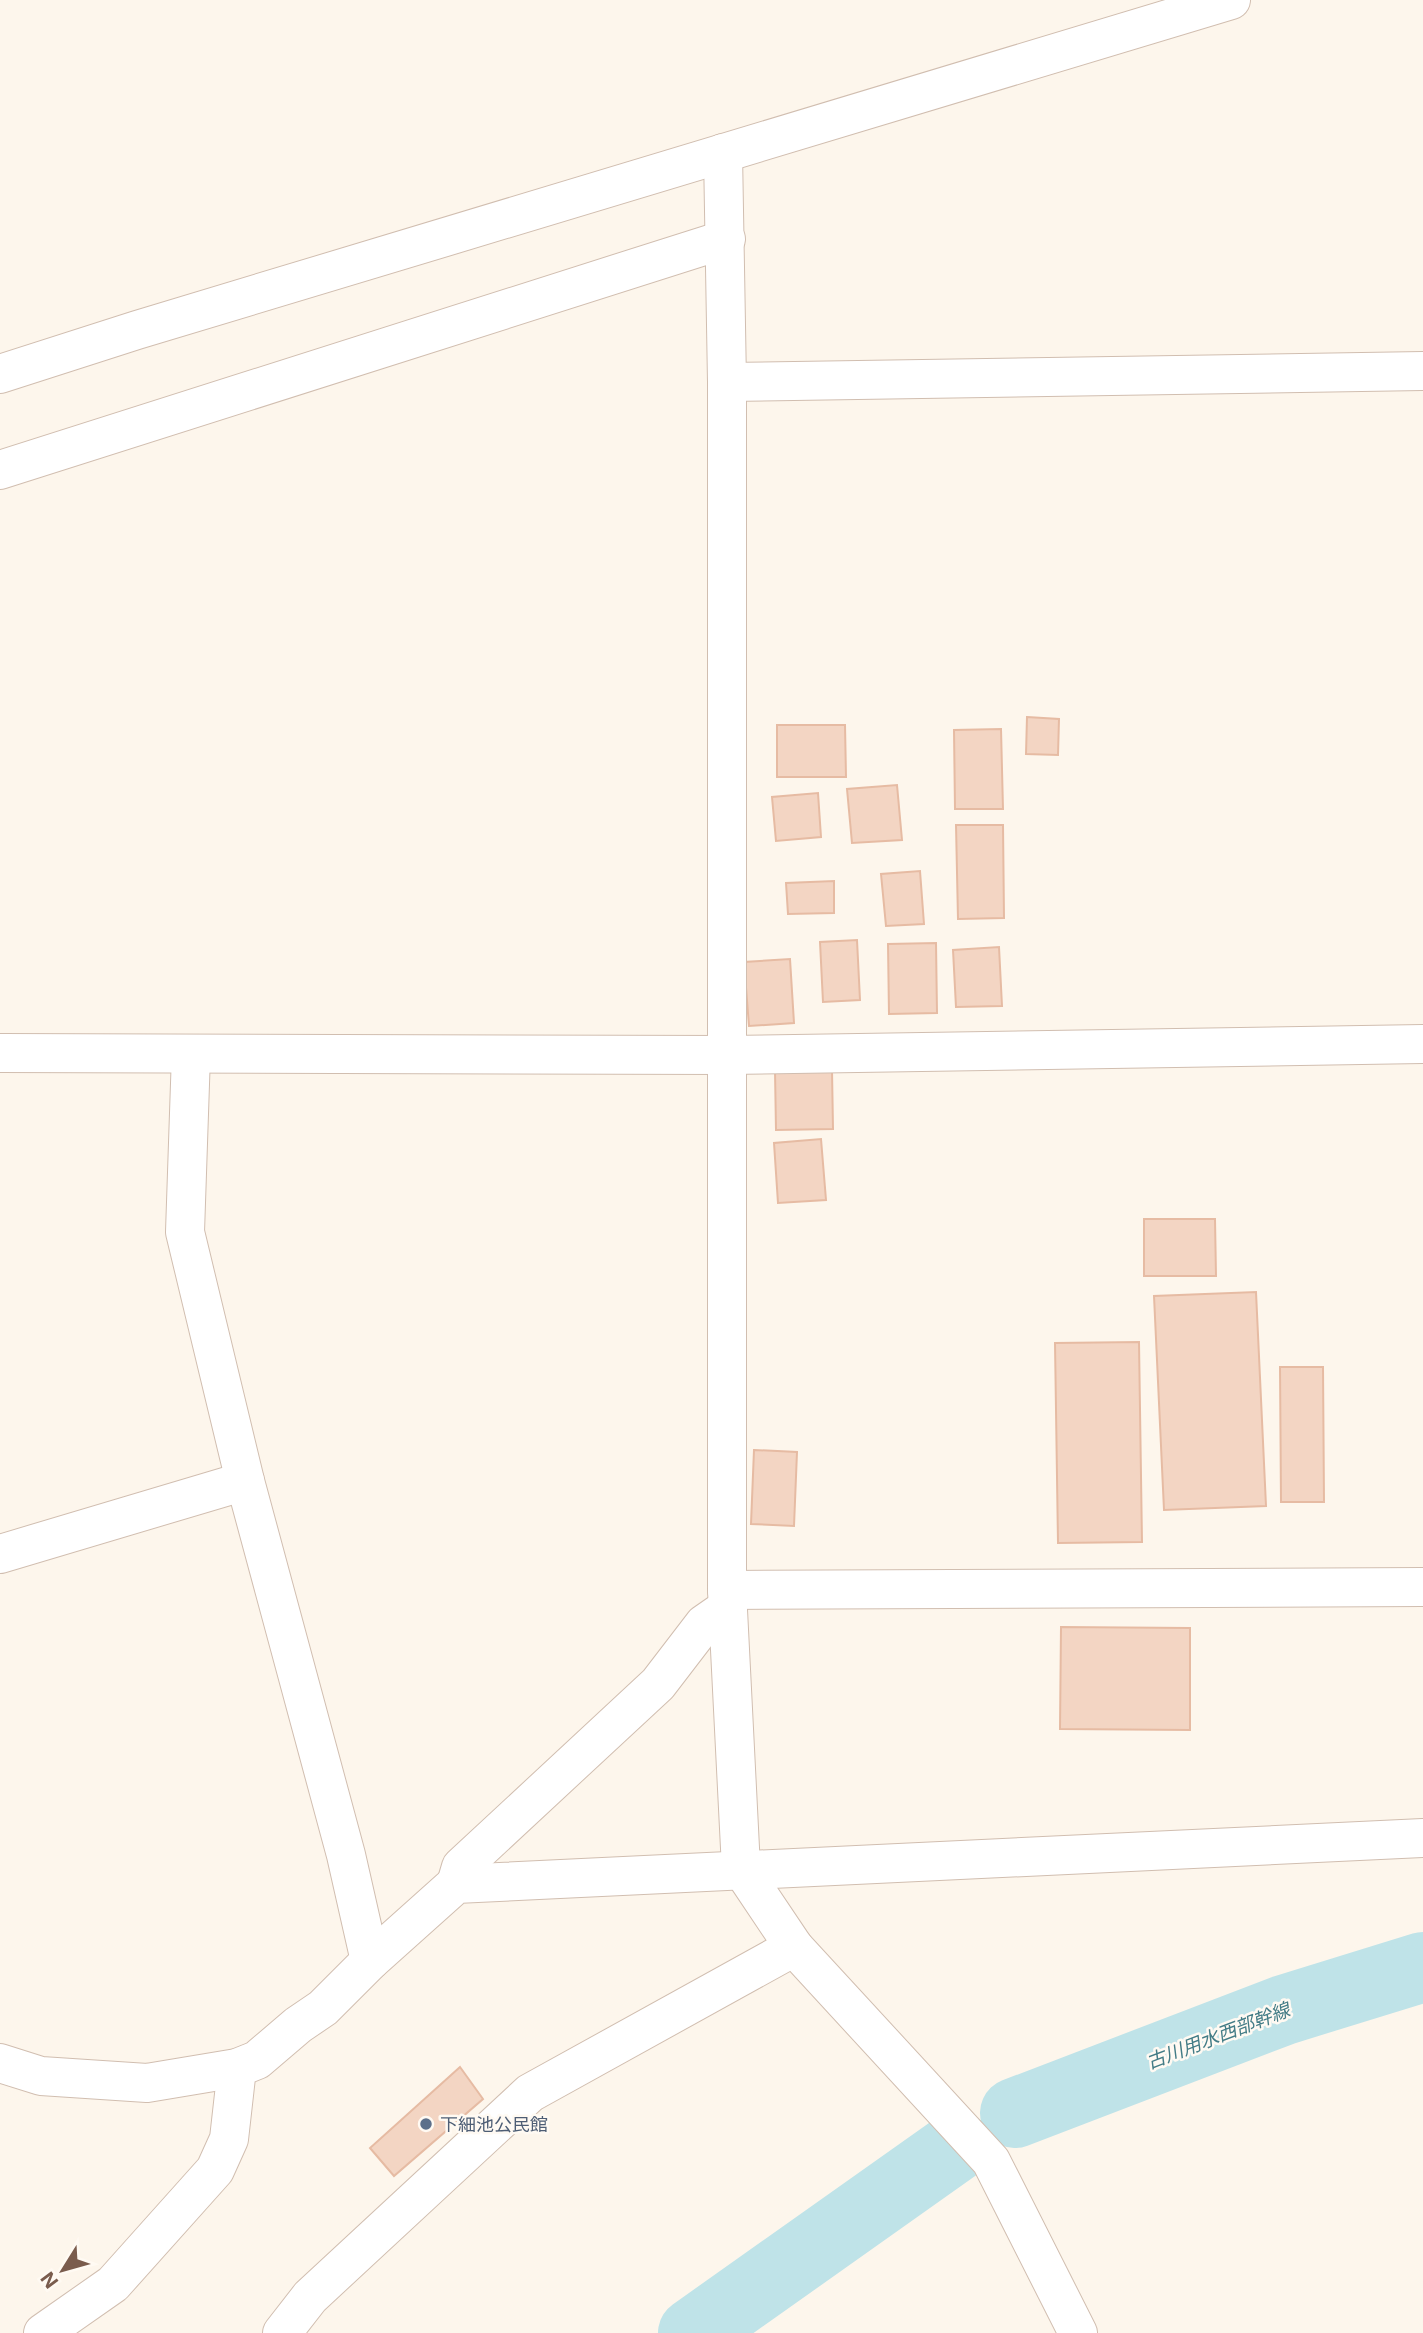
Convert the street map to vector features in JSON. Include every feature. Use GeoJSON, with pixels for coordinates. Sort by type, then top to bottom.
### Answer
{"type":"FeatureCollection","features":[{"type":"Feature","properties":{"kind":"street"},"geometry":{"type":"LineString","coordinates":[[0,374],[137,330],[1231,0]]}},
{"type":"Feature","properties":{"kind":"street"},"geometry":{"type":"LineString","coordinates":[[723,153],[727,382],[729,1055],[727,1599],[741,1868],[794,1947],[991,2161],[1078,2333]]}},
{"type":"Feature","properties":{"kind":"street"},"geometry":{"type":"LineString","coordinates":[[0,470],[726,239]]}},
{"type":"Feature","properties":{"kind":"street"},"geometry":{"type":"LineString","coordinates":[[727,382],[1423,371]]}},
{"type":"Feature","properties":{"kind":"street"},"geometry":{"type":"LineString","coordinates":[[0,1054],[729,1055],[1423,1044]]}},
{"type":"Feature","properties":{"kind":"street"},"geometry":{"type":"LineString","coordinates":[[191,1054],[185,1233],[245,1480],[345,1855],[370,1961]]}},
{"type":"Feature","properties":{"kind":"street"},"geometry":{"type":"LineString","coordinates":[[0,1554],[245,1480]]}},
{"type":"Feature","properties":{"kind":"street"},"geometry":{"type":"LineString","coordinates":[[0,2063],[41,2076],[147,2083],[237,2068],[257,2060],[298,2025],[323,2008],[370,1961],[456,1884],[461,1867],[658,1684],[704,1623],[727,1599],[1423,1587]]}},
{"type":"Feature","properties":{"kind":"street"},"geometry":{"type":"LineString","coordinates":[[456,1884],[741,1868],[1423,1838]]}},
{"type":"Feature","properties":{"kind":"street"},"geometry":{"type":"LineString","coordinates":[[282,2333],[310,2297],[530,2093],[794,1947]]}},
{"type":"Feature","properties":{"kind":"street"},"geometry":{"type":"LineString","coordinates":[[43,2333],[113,2284],[215,2170],[229,2139],[237,2068]]}},
{"type":"Feature","properties":{"kind":"street"},"geometry":{"type":"LineString","coordinates":[[0,2095],[41,2076]]}},
{"type":"Feature","properties":{"kind":"building"},"geometry":{"type":"Polygon","coordinates":[[[1027,717],[1059,719],[1058,755],[1026,754],[1027,717]]]}},
{"type":"Feature","properties":{"kind":"building"},"geometry":{"type":"Polygon","coordinates":[[[777,725],[845,725],[846,777],[777,777],[777,725]]]}},
{"type":"Feature","properties":{"kind":"building"},"geometry":{"type":"Polygon","coordinates":[[[1001,729],[1003,809],[955,809],[954,730],[1001,729]]]}},
{"type":"Feature","properties":{"kind":"building"},"geometry":{"type":"Polygon","coordinates":[[[897,785],[902,840],[852,843],[847,789],[897,785]]]}},
{"type":"Feature","properties":{"kind":"building"},"geometry":{"type":"Polygon","coordinates":[[[818,793],[821,837],[776,841],[772,797],[818,793]]]}},
{"type":"Feature","properties":{"kind":"building"},"geometry":{"type":"Polygon","coordinates":[[[956,825],[1003,825],[1004,918],[958,919],[956,825]]]}},
{"type":"Feature","properties":{"kind":"building"},"geometry":{"type":"Polygon","coordinates":[[[920,871],[924,924],[886,926],[881,874],[920,871]]]}},
{"type":"Feature","properties":{"kind":"building"},"geometry":{"type":"Polygon","coordinates":[[[834,881],[834,913],[788,914],[786,883],[834,881]]]}},
{"type":"Feature","properties":{"kind":"building"},"geometry":{"type":"Polygon","coordinates":[[[857,940],[860,1000],[823,1002],[820,942],[857,940]]]}},
{"type":"Feature","properties":{"kind":"building"},"geometry":{"type":"Polygon","coordinates":[[[936,943],[937,1013],[889,1014],[888,944],[936,943]]]}},
{"type":"Feature","properties":{"kind":"building"},"geometry":{"type":"Polygon","coordinates":[[[999,947],[1002,1006],[956,1007],[953,950],[999,947]]]}},
{"type":"Feature","properties":{"kind":"building"},"geometry":{"type":"Polygon","coordinates":[[[790,959],[794,1023],[749,1026],[744,962],[790,959]]]}},
{"type":"Feature","properties":{"kind":"building"},"geometry":{"type":"Polygon","coordinates":[[[832,1070],[833,1129],[776,1130],[775,1071],[832,1070]]]}},
{"type":"Feature","properties":{"kind":"building"},"geometry":{"type":"Polygon","coordinates":[[[821,1139],[826,1200],[778,1203],[774,1143],[821,1139]]]}},
{"type":"Feature","properties":{"kind":"building"},"geometry":{"type":"Polygon","coordinates":[[[1144,1219],[1215,1219],[1216,1276],[1144,1276],[1144,1219]]]}},
{"type":"Feature","properties":{"kind":"building"},"geometry":{"type":"Polygon","coordinates":[[[1256,1292],[1266,1506],[1164,1510],[1154,1296],[1256,1292]]]}},
{"type":"Feature","properties":{"kind":"building"},"geometry":{"type":"Polygon","coordinates":[[[1139,1342],[1142,1542],[1058,1543],[1055,1343],[1139,1342]]]}},
{"type":"Feature","properties":{"kind":"building"},"geometry":{"type":"Polygon","coordinates":[[[1280,1367],[1323,1367],[1324,1502],[1281,1502],[1280,1367]]]}},
{"type":"Feature","properties":{"kind":"building"},"geometry":{"type":"Polygon","coordinates":[[[754,1450],[797,1452],[794,1526],[751,1524],[754,1450]]]}},
{"type":"Feature","properties":{"kind":"building"},"geometry":{"type":"Polygon","coordinates":[[[1061,1627],[1190,1628],[1190,1730],[1060,1729],[1061,1627]]]}},
{"type":"Feature","properties":{"kind":"building","name":"下細池公民館"},"geometry":{"type":"Polygon","coordinates":[[[460,2067],[483,2099],[394,2176],[370,2148],[460,2067]]]}},
{"type":"Feature","properties":{"kind":"waterway","name":"古川用水西部幹線"},"geometry":{"type":"LineString","coordinates":[[1015,2113],[1284,2010],[1423,1967]]}},
{"type":"Feature","properties":{"kind":"waterway","name":"古川用水西部幹線"},"geometry":{"type":"LineString","coordinates":[[693,2333],[957,2146]]}},
{"type":"Feature","properties":{"kind":"place","name":"下細池公民館"},"geometry":{"type":"Point","coordinates":[426,2124]}}]}
